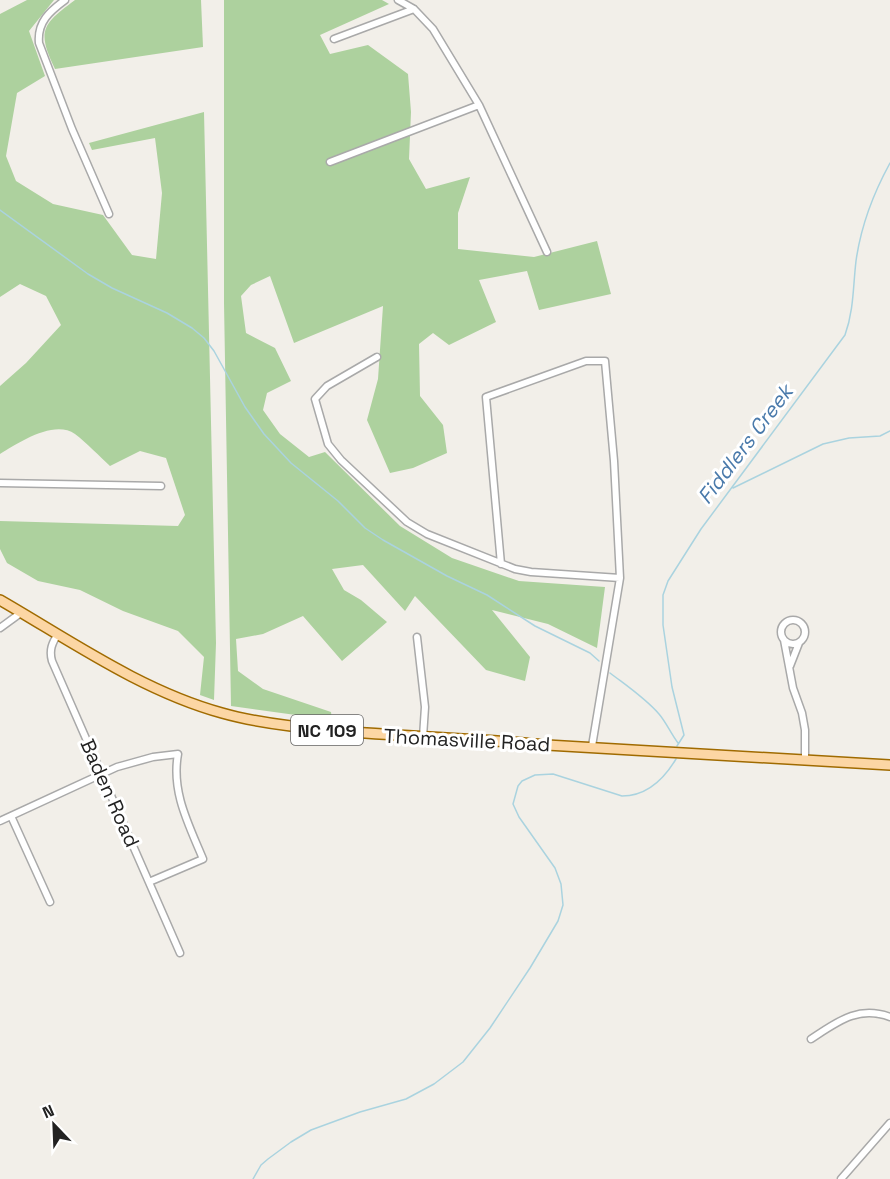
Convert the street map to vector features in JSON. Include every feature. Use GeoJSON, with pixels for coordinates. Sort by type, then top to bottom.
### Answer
{"type":"FeatureCollection","features":[{"type":"Feature","properties":{"kind":"main road","name":"Thomasville Road"},"geometry":{"type":"LineString","coordinates":[[0,600],[125,672],[171,695],[222,713],[278,725],[423,737],[890,765]]}},
{"type":"Feature","properties":{"kind":"street"},"geometry":{"type":"LineString","coordinates":[[66,0],[51,11],[42,22],[38,34],[39,42],[72,129],[109,214]]}},
{"type":"Feature","properties":{"kind":"street"},"geometry":{"type":"LineString","coordinates":[[398,0],[414,9],[433,29],[479,105],[546,252]]}},
{"type":"Feature","properties":{"kind":"street"},"geometry":{"type":"LineString","coordinates":[[334,39],[414,9]]}},
{"type":"Feature","properties":{"kind":"street"},"geometry":{"type":"LineString","coordinates":[[330,162],[479,105]]}},
{"type":"Feature","properties":{"kind":"street"},"geometry":{"type":"LineString","coordinates":[[377,357],[327,386],[315,399],[328,444],[340,460],[407,522],[427,534],[501,564],[531,572],[620,578]]}},
{"type":"Feature","properties":{"kind":"street"},"geometry":{"type":"LineString","coordinates":[[501,564],[486,397],[586,361],[605,361],[614,461],[620,578],[592,746]]}},
{"type":"Feature","properties":{"kind":"street"},"geometry":{"type":"LineString","coordinates":[[0,483],[161,486]]}},
{"type":"Feature","properties":{"kind":"street"},"geometry":{"type":"LineString","coordinates":[[0,628],[22,612]]}},
{"type":"Feature","properties":{"kind":"street"},"geometry":{"type":"LineString","coordinates":[[790,667],[804,631],[803,626],[794,620],[789,621],[782,628],[781,633],[793,688],[802,713],[805,730],[805,760]]}},
{"type":"Feature","properties":{"kind":"street","name":"Baden Road"},"geometry":{"type":"LineString","coordinates":[[58,634],[52,643],[50,652],[52,661],[180,953]]}},
{"type":"Feature","properties":{"kind":"street"},"geometry":{"type":"LineString","coordinates":[[417,636],[425,706],[423,737]]}},
{"type":"Feature","properties":{"kind":"street"},"geometry":{"type":"LineString","coordinates":[[784,640],[791,644],[801,640]]}},
{"type":"Feature","properties":{"kind":"street"},"geometry":{"type":"LineString","coordinates":[[0,821],[136,760],[178,754],[176,783],[180,801],[202,859],[149,882]]}},
{"type":"Feature","properties":{"kind":"street"},"geometry":{"type":"LineString","coordinates":[[11,816],[50,902]]}},
{"type":"Feature","properties":{"kind":"street"},"geometry":{"type":"LineString","coordinates":[[811,1039],[851,1014],[870,1013],[890,1017]]}},
{"type":"Feature","properties":{"kind":"street"},"geometry":{"type":"LineString","coordinates":[[842,1179],[890,1123]]}},
{"type":"Feature","properties":{"kind":"green space"},"geometry":{"type":"Polygon","coordinates":[[[27,0],[54,0],[29,31],[45,76],[17,93],[6,156],[16,181],[53,204],[103,215],[132,255],[156,259],[162,193],[155,138],[92,150],[89,143],[204,112],[216,643],[214,700],[200,695],[204,657],[178,631],[123,611],[80,590],[38,581],[7,563],[0,549],[0,521],[178,526],[185,515],[166,458],[140,451],[110,466],[75,434],[57,429],[36,434],[0,454],[0,386],[26,363],[61,325],[46,296],[20,284],[0,297],[0,14],[27,0]]]}},
{"type":"Feature","properties":{"kind":"green space"},"geometry":{"type":"Polygon","coordinates":[[[75,0],[201,0],[203,47],[55,69],[46,45],[46,29],[56,15],[75,0]]]}},
{"type":"Feature","properties":{"kind":"green space"},"geometry":{"type":"Polygon","coordinates":[[[224,0],[382,0],[389,4],[320,35],[330,54],[368,45],[408,74],[411,112],[409,159],[426,189],[470,177],[458,213],[458,249],[534,257],[597,241],[611,294],[539,310],[527,271],[479,280],[496,322],[449,345],[433,333],[419,344],[420,396],[443,425],[447,453],[413,468],[390,473],[367,420],[378,379],[383,306],[294,343],[270,276],[251,285],[241,296],[246,333],[275,348],[291,381],[267,393],[263,410],[280,434],[309,457],[325,452],[400,526],[452,558],[519,581],[605,587],[597,648],[548,624],[492,610],[530,657],[525,681],[486,670],[415,596],[405,611],[363,565],[332,569],[344,590],[361,600],[387,622],[342,661],[303,616],[263,634],[236,639],[238,671],[263,689],[331,712],[332,720],[231,706],[224,303],[224,0]]]}},
{"type":"Feature","properties":{"kind":"waterway","name":"Fiddlers Creek"},"geometry":{"type":"LineString","coordinates":[[677,746],[684,735],[672,687],[663,625],[663,595],[668,581],[701,529],[845,335],[852,307],[856,261],[864,222],[890,163]]}},
{"type":"Feature","properties":{"kind":"waterway"},"geometry":{"type":"LineString","coordinates":[[0,210],[88,274],[112,288],[167,313],[204,338],[214,351],[245,407],[264,434],[291,463],[338,501],[365,528],[447,576],[487,595],[535,626],[590,653],[599,661]]}},
{"type":"Feature","properties":{"kind":"waterway"},"geometry":{"type":"LineString","coordinates":[[733,488],[823,444],[849,438],[880,436],[890,431]]}},
{"type":"Feature","properties":{"kind":"waterway"},"geometry":{"type":"LineString","coordinates":[[610,673],[654,708],[678,743]]}},
{"type":"Feature","properties":{"kind":"waterway","name":"Fiddlers Creek"},"geometry":{"type":"LineString","coordinates":[[253,1179],[261,1165],[268,1159],[311,1130],[360,1112],[406,1099],[434,1084],[463,1062],[490,1028],[558,921],[563,905],[561,884],[555,868],[519,817],[513,804],[518,786],[522,781],[535,775],[553,774],[622,796],[631,795],[654,785],[676,759]]}}]}
